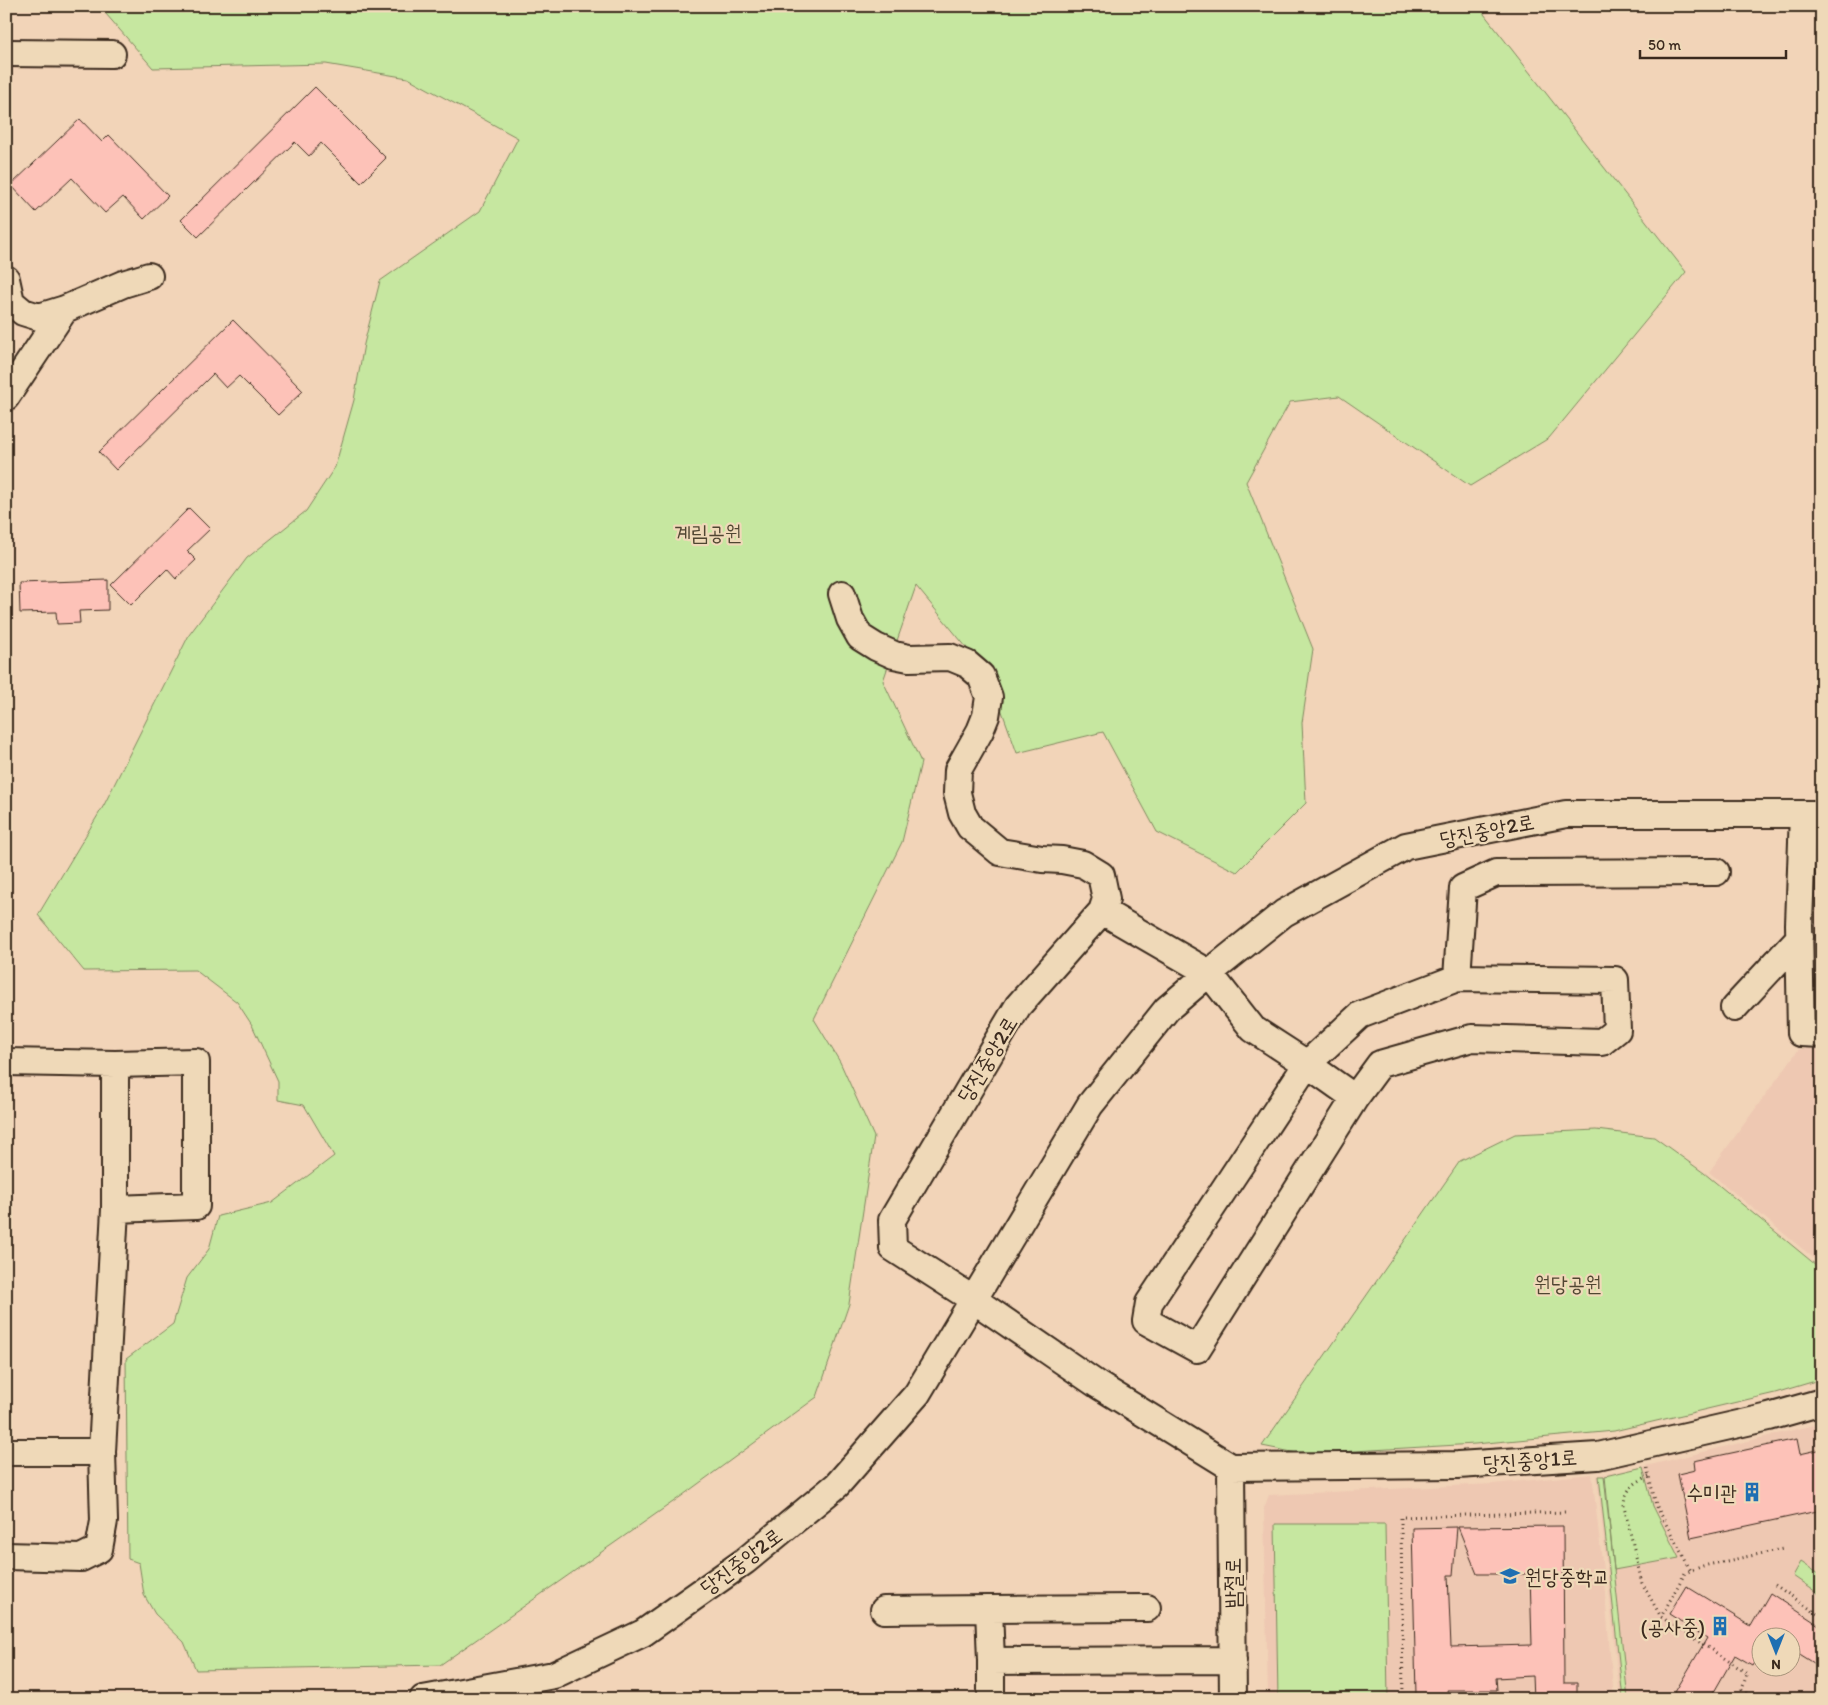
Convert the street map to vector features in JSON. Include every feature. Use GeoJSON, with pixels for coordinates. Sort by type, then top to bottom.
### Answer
{"type":"FeatureCollection","features":[{"type":"Feature","properties":{"kind":"street"},"geometry":{"type":"LineString","coordinates":[[6,53],[112,54]]}},
{"type":"Feature","properties":{"kind":"street"},"geometry":{"type":"LineString","coordinates":[[6,279],[11,302],[23,312],[40,317],[65,310],[123,284],[149,276]]}},
{"type":"Feature","properties":{"kind":"street"},"geometry":{"type":"LineString","coordinates":[[6,397],[65,310]]}},
{"type":"Feature","properties":{"kind":"street"},"geometry":{"type":"LineString","coordinates":[[842,594],[850,619],[860,636],[876,647],[894,655],[908,658],[950,657],[967,664],[981,676],[989,697],[986,716],[980,731],[958,770],[957,793],[962,812],[970,827],[1000,852],[1083,864],[1100,875],[1106,899],[1102,911],[1209,973],[1253,1029],[1355,1098]]}},
{"type":"Feature","properties":{"kind":"street","name":"당진중앙2로"},"geometry":{"type":"LineString","coordinates":[[423,1699],[554,1675],[643,1633],[745,1561],[837,1485],[917,1394],[1090,1105],[1167,1009],[1284,913],[1406,846],[1566,814],[1812,814],[1801,1033],[1822,1034]]}},
{"type":"Feature","properties":{"kind":"street"},"geometry":{"type":"LineString","coordinates":[[1457,978],[1463,888],[1496,873],[1716,872]]}},
{"type":"Feature","properties":{"kind":"street","name":"당진중앙2로"},"geometry":{"type":"LineString","coordinates":[[974,1300],[893,1248],[892,1220],[1018,1006],[1102,911]]}},
{"type":"Feature","properties":{"kind":"street"},"geometry":{"type":"LineString","coordinates":[[1734,1008],[1807,928]]}},
{"type":"Feature","properties":{"kind":"street"},"geometry":{"type":"LineString","coordinates":[[1457,978],[1615,980],[1617,1030],[1602,1042],[1472,1038],[1380,1064],[1355,1098],[1196,1349],[1146,1321],[1148,1303],[1307,1064],[1360,1015],[1457,978]]}},
{"type":"Feature","properties":{"kind":"street"},"geometry":{"type":"LineString","coordinates":[[6,1062],[115,1064],[196,1062],[196,1206],[115,1209]]}},
{"type":"Feature","properties":{"kind":"street"},"geometry":{"type":"LineString","coordinates":[[6,1556],[82,1558],[99,1549],[104,1521],[102,1452],[115,1209],[115,1064]]}},
{"type":"Feature","properties":{"kind":"street"},"geometry":{"type":"LineString","coordinates":[[974,1300],[1098,1385],[1231,1467]]}},
{"type":"Feature","properties":{"kind":"street","name":"당진중앙1로"},"geometry":{"type":"LineString","coordinates":[[1231,1467],[1458,1465],[1598,1456],[1769,1417],[1822,1402]]}},
{"type":"Feature","properties":{"kind":"street"},"geometry":{"type":"LineString","coordinates":[[6,1452],[102,1452]]}},
{"type":"Feature","properties":{"kind":"street","name":"밤절로"},"geometry":{"type":"LineString","coordinates":[[1231,1467],[1233,1699]]}},
{"type":"Feature","properties":{"kind":"street"},"geometry":{"type":"LineString","coordinates":[[884,1610],[1147,1608]]}},
{"type":"Feature","properties":{"kind":"street"},"geometry":{"type":"LineString","coordinates":[[989,1610],[991,1699]]}},
{"type":"Feature","properties":{"kind":"street"},"geometry":{"type":"LineString","coordinates":[[991,1661],[1233,1660]]}},
{"type":"Feature","properties":{"kind":"path"},"geometry":{"type":"LineString","coordinates":[[1646,1466],[1656,1505],[1691,1570]]}},
{"type":"Feature","properties":{"kind":"path"},"geometry":{"type":"LineString","coordinates":[[1649,1476],[1634,1483],[1624,1498],[1624,1506],[1642,1583],[1661,1617],[1747,1673],[1742,1690],[1755,1699]]}},
{"type":"Feature","properties":{"kind":"path"},"geometry":{"type":"LineString","coordinates":[[1403,1699],[1401,1517],[1567,1512]]}},
{"type":"Feature","properties":{"kind":"path"},"geometry":{"type":"LineString","coordinates":[[1661,1617],[1685,1573],[1742,1556],[1783,1549]]}},
{"type":"Feature","properties":{"kind":"path"},"geometry":{"type":"LineString","coordinates":[[1775,1585],[1822,1617]]}},
{"type":"Feature","properties":{"kind":"shaded area"},"geometry":{"type":"Polygon","coordinates":[[[1799,1049],[1822,1049],[1822,1265],[1709,1172],[1799,1049]]]}},
{"type":"Feature","properties":{"kind":"shaded area"},"geometry":{"type":"Polygon","coordinates":[[[1822,1423],[1822,1699],[1620,1699],[1597,1476],[1646,1466],[1822,1423]]]}},
{"type":"Feature","properties":{"kind":"shaded area","name":"원당중학교"},"geometry":{"type":"Polygon","coordinates":[[[1592,1474],[1603,1570],[1614,1699],[1268,1699],[1264,1508],[1269,1495],[1492,1484],[1592,1474]]]}},
{"type":"Feature","properties":{"kind":"green space","name":"계림공원"},"geometry":{"type":"Polygon","coordinates":[[[99,6],[1485,6],[1484,14],[1686,272],[1549,438],[1470,486],[1339,396],[1290,402],[1246,482],[1313,649],[1302,723],[1306,803],[1237,872],[1157,832],[1103,732],[1017,753],[994,689],[971,653],[916,586],[883,681],[921,762],[902,842],[814,1019],[840,1062],[874,1137],[849,1304],[817,1397],[683,1495],[440,1665],[196,1670],[184,1642],[155,1614],[144,1595],[139,1563],[128,1559],[126,1359],[173,1324],[187,1278],[209,1249],[218,1216],[272,1203],[334,1156],[304,1105],[278,1100],[278,1081],[252,1025],[237,1002],[195,970],[84,971],[38,915],[104,805],[189,635],[247,558],[306,511],[335,467],[354,400],[364,344],[380,281],[480,211],[518,138],[408,78],[326,64],[153,68],[99,6]]]}},
{"type":"Feature","properties":{"kind":"green space","name":"원당공원"},"geometry":{"type":"Polygon","coordinates":[[[1596,1130],[1654,1137],[1704,1173],[1822,1270],[1822,1379],[1775,1393],[1614,1431],[1475,1444],[1302,1454],[1262,1446],[1460,1161],[1515,1134],[1596,1130]]]}},
{"type":"Feature","properties":{"kind":"green space"},"geometry":{"type":"Polygon","coordinates":[[[1643,1467],[1653,1506],[1679,1558],[1614,1570],[1605,1476],[1643,1467]]]}},
{"type":"Feature","properties":{"kind":"green space"},"geometry":{"type":"Polygon","coordinates":[[[1599,1476],[1604,1476],[1628,1699],[1623,1699],[1599,1476]]]}},
{"type":"Feature","properties":{"kind":"green space"},"geometry":{"type":"Polygon","coordinates":[[[1275,1524],[1385,1524],[1388,1699],[1278,1699],[1275,1524]]]}},
{"type":"Feature","properties":{"kind":"green space"},"geometry":{"type":"Polygon","coordinates":[[[1801,1562],[1822,1576],[1822,1596],[1793,1576],[1801,1562]]]}},
{"type":"Feature","properties":{"kind":"building"},"geometry":{"type":"Polygon","coordinates":[[[315,87],[386,158],[361,183],[321,143],[309,156],[295,142],[198,237],[181,220],[315,87]]]}},
{"type":"Feature","properties":{"kind":"building"},"geometry":{"type":"Polygon","coordinates":[[[80,119],[102,142],[109,135],[168,196],[144,219],[123,197],[105,213],[72,178],[36,212],[11,185],[80,119]]]}},
{"type":"Feature","properties":{"kind":"building"},"geometry":{"type":"Polygon","coordinates":[[[233,320],[303,391],[278,415],[239,376],[226,388],[213,374],[116,470],[99,452],[233,320]]]}},
{"type":"Feature","properties":{"kind":"building"},"geometry":{"type":"Polygon","coordinates":[[[189,508],[210,529],[187,551],[196,560],[176,579],[167,569],[131,605],[111,585],[189,508]]]}},
{"type":"Feature","properties":{"kind":"building"},"geometry":{"type":"Polygon","coordinates":[[[108,580],[108,610],[79,611],[80,623],[57,624],[56,612],[20,613],[19,583],[108,580]]]}},
{"type":"Feature","properties":{"kind":"building","name":"수미관"},"geometry":{"type":"Polygon","coordinates":[[[1797,1439],[1800,1454],[1822,1449],[1822,1510],[1691,1538],[1678,1474],[1695,1470],[1694,1461],[1797,1439]]]}},
{"type":"Feature","properties":{"kind":"building"},"geometry":{"type":"Polygon","coordinates":[[[1563,1526],[1564,1683],[1577,1683],[1577,1699],[1533,1699],[1532,1676],[1496,1678],[1497,1690],[1447,1690],[1448,1695],[1416,1695],[1412,1528],[1457,1527],[1453,1575],[1448,1575],[1451,1647],[1532,1645],[1530,1574],[1477,1574],[1458,1527],[1563,1526]]]}},
{"type":"Feature","properties":{"kind":"building"},"geometry":{"type":"Polygon","coordinates":[[[1686,1586],[1751,1626],[1770,1593],[1822,1627],[1822,1668],[1800,1654],[1800,1628],[1750,1628],[1750,1664],[1735,1655],[1710,1699],[1671,1699],[1707,1638],[1669,1614],[1686,1586]]]}},
{"type":"Feature","properties":{"kind":"place","name":"수미관"},"geometry":{"type":"Point","coordinates":[1752,1492]}},
{"type":"Feature","properties":{"kind":"place","name":"원당중학교"},"geometry":{"type":"Point","coordinates":[1510,1576]}},
{"type":"Feature","properties":{"kind":"place","name":"(공사중)"},"geometry":{"type":"Point","coordinates":[1720,1626]}}]}
